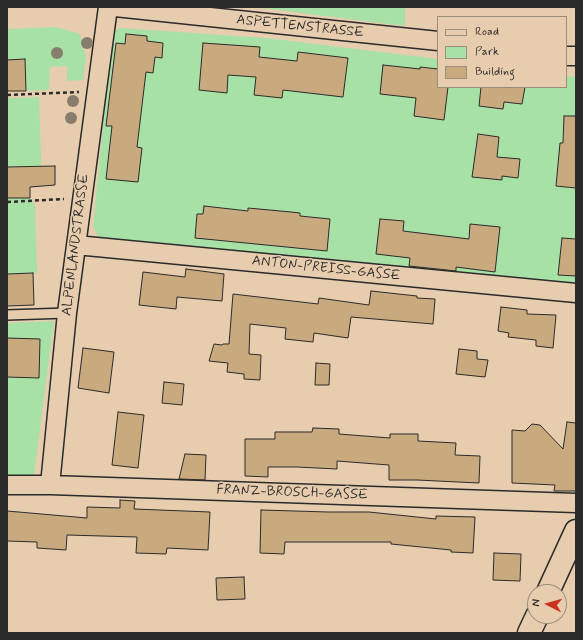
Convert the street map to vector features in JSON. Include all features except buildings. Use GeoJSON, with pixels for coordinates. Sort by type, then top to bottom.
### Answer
{"type":"FeatureCollection","features":[{"type":"Feature","properties":{"kind":"street","name":"ALPENLANDSTRASSE"},"geometry":{"type":"LineString","coordinates":[[50,485],[67,313],[108,7]]}},
{"type":"Feature","properties":{"kind":"street","name":"ASPETTENSTRASSE"},"geometry":{"type":"LineString","coordinates":[[115,7],[437,41]]}},
{"type":"Feature","properties":{"kind":"street","name":"ANTON-PREISS-GASSE"},"geometry":{"type":"LineString","coordinates":[[76,245],[576,293]]}},
{"type":"Feature","properties":{"kind":"street","name":"FRANZ-BROSCH-GASSE"},"geometry":{"type":"LineString","coordinates":[[7,485],[50,485],[576,503]]}},
{"type":"Feature","properties":{"kind":"street"},"geometry":{"type":"LineString","coordinates":[[552,584],[576,531]]}},
{"type":"Feature","properties":{"kind":"lane"},"geometry":{"type":"LineString","coordinates":[[7,316],[67,313]]}},
{"type":"Feature","properties":{"kind":"path"},"geometry":{"type":"LineString","coordinates":[[7,95],[97,91]]}},
{"type":"Feature","properties":{"kind":"path"},"geometry":{"type":"LineString","coordinates":[[7,202],[82,198]]}},
{"type":"Feature","properties":{"kind":"green space"},"geometry":{"type":"Polygon","coordinates":[[[252,7],[405,7],[405,26],[252,7]]]}},
{"type":"Feature","properties":{"kind":"green space"},"geometry":{"type":"Polygon","coordinates":[[[56,27],[80,34],[86,57],[83,80],[67,81],[67,66],[50,67],[49,90],[26,91],[25,59],[7,60],[7,29],[56,27]]]}},
{"type":"Feature","properties":{"kind":"green space"},"geometry":{"type":"Polygon","coordinates":[[[120,28],[266,38],[437,59],[437,88],[567,88],[567,76],[576,77],[576,285],[101,239],[93,228],[112,33],[120,28]]]}},
{"type":"Feature","properties":{"kind":"green space"},"geometry":{"type":"Polygon","coordinates":[[[39,97],[42,186],[30,186],[7,167],[7,98],[39,97]]]}},
{"type":"Feature","properties":{"kind":"green space"},"geometry":{"type":"Polygon","coordinates":[[[7,198],[30,198],[35,205],[37,273],[7,274],[7,198]]]}},
{"type":"Feature","properties":{"kind":"green space"},"geometry":{"type":"Polygon","coordinates":[[[54,321],[34,475],[7,475],[7,323],[54,321]]]}}]}
